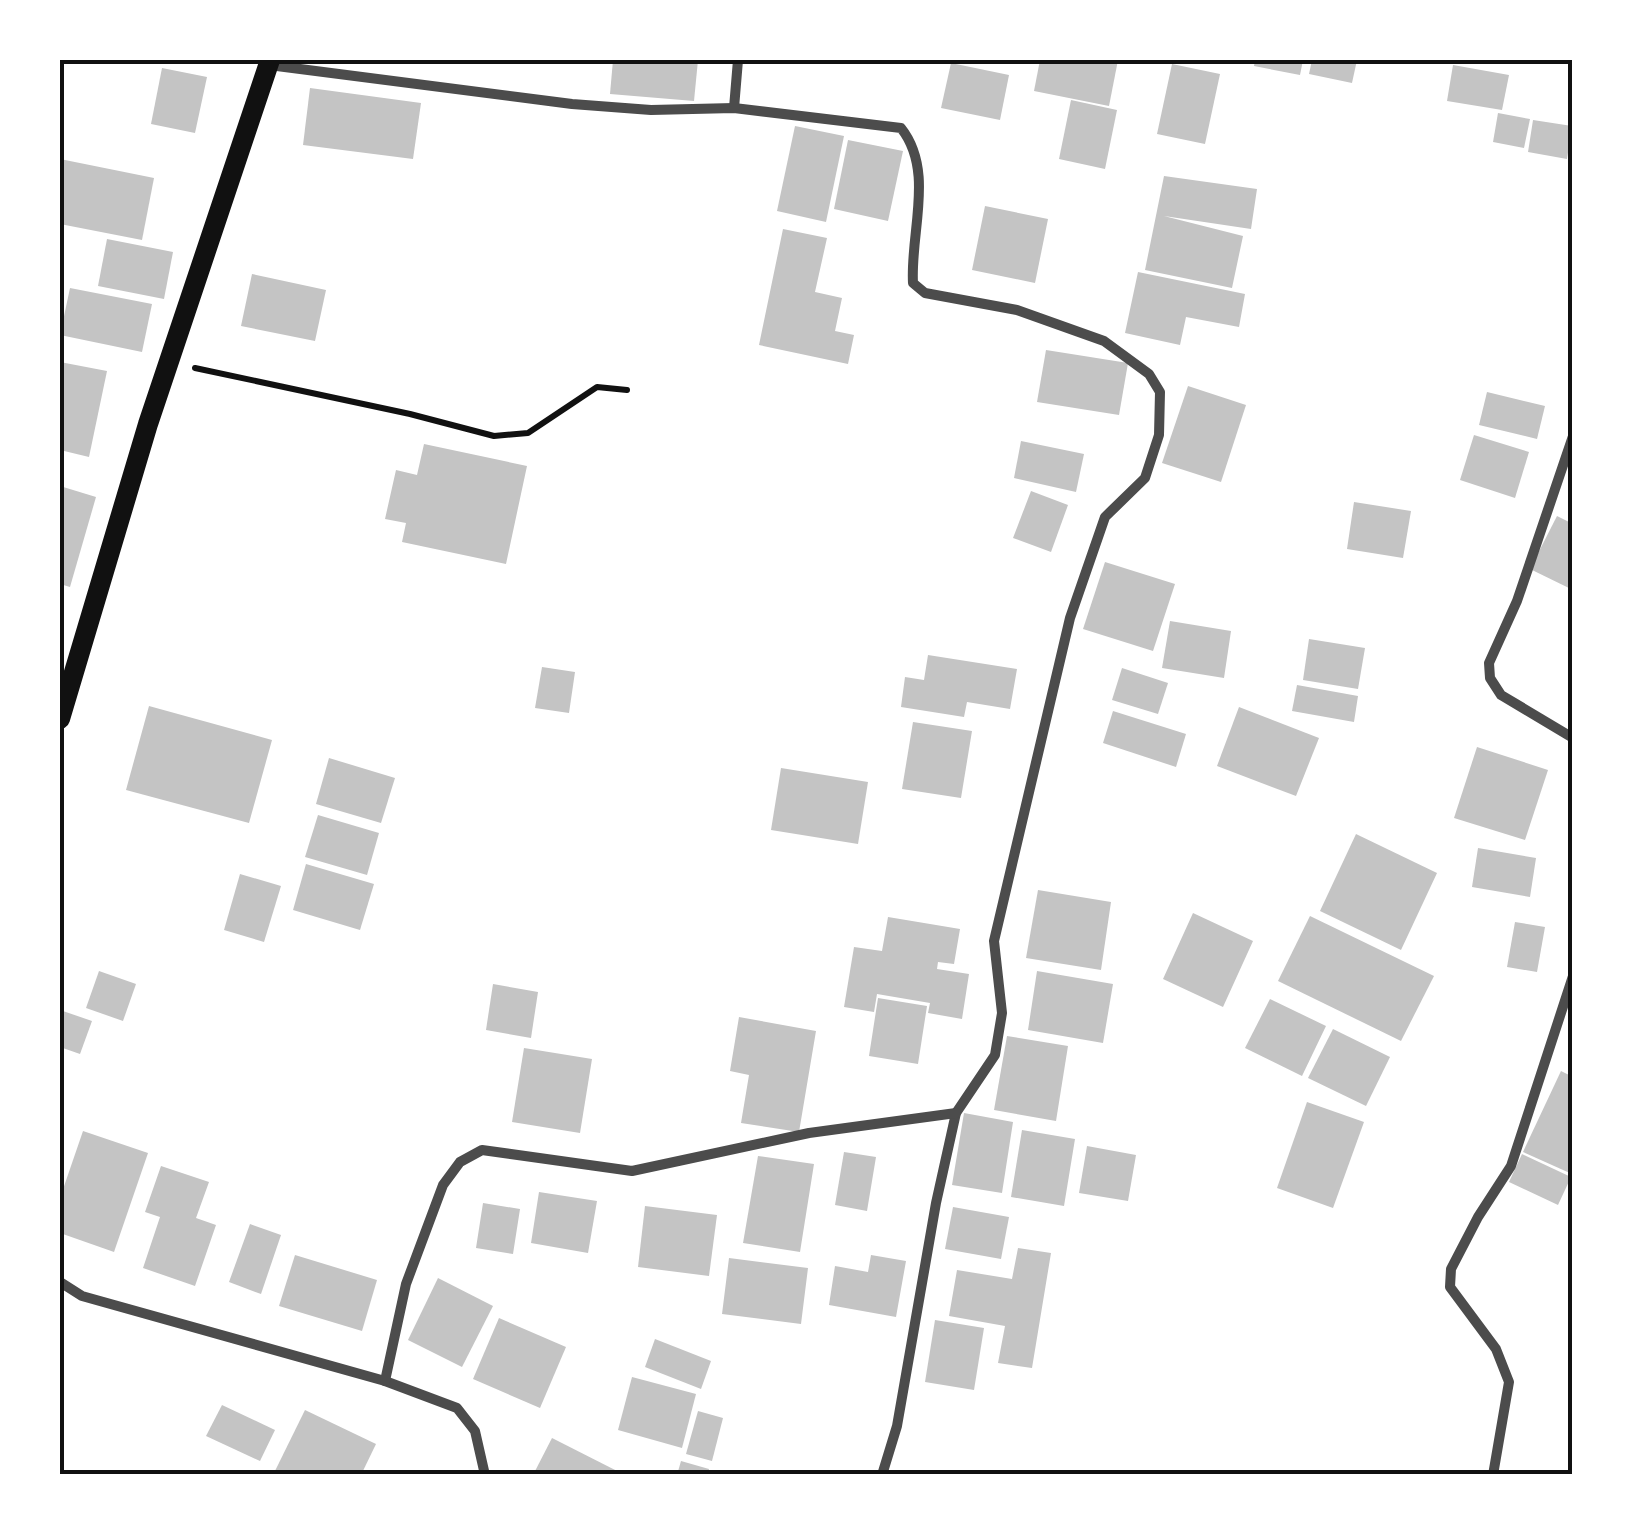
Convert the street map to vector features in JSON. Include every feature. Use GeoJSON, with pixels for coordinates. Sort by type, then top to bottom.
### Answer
{"type":"FeatureCollection","features":[{"type":"Feature","properties":{"kind":"main road"},"geometry":{"type":"LineString","coordinates":[[60,719],[169,363],[269,63]]}},
{"type":"Feature","properties":{"kind":"street"},"geometry":{"type":"LineString","coordinates":[[734,108],[738,60]]}},
{"type":"Feature","properties":{"kind":"street"},"geometry":{"type":"LineString","coordinates":[[269,63],[572,104],[651,110],[734,108],[901,128],[912,142],[919,176],[913,283],[925,293],[1017,310],[1104,341],[1149,374],[1160,392],[1159,435],[1144,478],[1104,517],[1070,618],[994,941],[1002,1013],[996,1055],[956,1112],[936,1202],[897,1426],[882,1475]]}},
{"type":"Feature","properties":{"kind":"street"},"geometry":{"type":"LineString","coordinates":[[1573,436],[1517,601],[1489,663],[1490,678],[1502,695],[1573,738]]}},
{"type":"Feature","properties":{"kind":"street"},"geometry":{"type":"LineString","coordinates":[[1493,1475],[1509,1382],[1496,1349],[1450,1287],[1451,1269],[1511,1166],[1573,976]]}},
{"type":"Feature","properties":{"kind":"street"},"geometry":{"type":"LineString","coordinates":[[385,1381],[406,1284],[443,1185],[460,1162],[482,1150],[632,1171],[809,1133],[956,1112]]}},
{"type":"Feature","properties":{"kind":"street"},"geometry":{"type":"LineString","coordinates":[[60,1282],[82,1296],[385,1381],[458,1408],[475,1431],[485,1475]]}},
{"type":"Feature","properties":{"kind":"path"},"geometry":{"type":"LineString","coordinates":[[169,363],[410,414],[494,436],[528,433],[597,386],[627,390]]}},
{"type":"Feature","properties":{"kind":"building"},"geometry":{"type":"Polygon","coordinates":[[[613,60],[698,60],[694,101],[610,94],[613,60]]]}},
{"type":"Feature","properties":{"kind":"building"},"geometry":{"type":"Polygon","coordinates":[[[1040,60],[1118,60],[1109,106],[1034,91],[1040,60]]]}},
{"type":"Feature","properties":{"kind":"building"},"geometry":{"type":"Polygon","coordinates":[[[1255,60],[1303,60],[1300,75],[1254,66],[1255,60]]]}},
{"type":"Feature","properties":{"kind":"building"},"geometry":{"type":"Polygon","coordinates":[[[1312,60],[1357,60],[1352,83],[1309,74],[1312,60]]]}},
{"type":"Feature","properties":{"kind":"building"},"geometry":{"type":"Polygon","coordinates":[[[951,63],[1009,75],[1000,120],[941,108],[951,63]]]}},
{"type":"Feature","properties":{"kind":"building"},"geometry":{"type":"Polygon","coordinates":[[[1172,64],[1220,74],[1205,144],[1157,134],[1172,64]]]}},
{"type":"Feature","properties":{"kind":"building"},"geometry":{"type":"Polygon","coordinates":[[[1453,65],[1509,75],[1502,110],[1447,101],[1453,65]]]}},
{"type":"Feature","properties":{"kind":"building"},"geometry":{"type":"Polygon","coordinates":[[[162,68],[207,77],[195,133],[151,124],[162,68]]]}},
{"type":"Feature","properties":{"kind":"building"},"geometry":{"type":"Polygon","coordinates":[[[310,88],[421,103],[413,159],[303,145],[310,88]]]}},
{"type":"Feature","properties":{"kind":"building"},"geometry":{"type":"Polygon","coordinates":[[[1071,100],[1117,110],[1105,169],[1059,159],[1071,100]]]}},
{"type":"Feature","properties":{"kind":"building"},"geometry":{"type":"Polygon","coordinates":[[[1498,113],[1530,119],[1524,148],[1493,142],[1498,113]]]}},
{"type":"Feature","properties":{"kind":"building"},"geometry":{"type":"Polygon","coordinates":[[[1533,120],[1572,126],[1567,159],[1528,152],[1533,120]]]}},
{"type":"Feature","properties":{"kind":"building"},"geometry":{"type":"Polygon","coordinates":[[[795,126],[844,136],[826,222],[777,211],[795,126]]]}},
{"type":"Feature","properties":{"kind":"building"},"geometry":{"type":"Polygon","coordinates":[[[848,140],[903,151],[888,221],[834,209],[848,140]]]}},
{"type":"Feature","properties":{"kind":"building"},"geometry":{"type":"Polygon","coordinates":[[[60,159],[154,178],[142,240],[60,224],[60,159]]]}},
{"type":"Feature","properties":{"kind":"building"},"geometry":{"type":"Polygon","coordinates":[[[1164,176],[1257,189],[1251,229],[1164,216],[1243,236],[1232,288],[1145,270],[1164,176]]]}},
{"type":"Feature","properties":{"kind":"building"},"geometry":{"type":"Polygon","coordinates":[[[985,206],[1048,219],[1035,283],[972,270],[985,206]]]}},
{"type":"Feature","properties":{"kind":"building"},"geometry":{"type":"Polygon","coordinates":[[[783,229],[827,238],[815,292],[842,298],[835,331],[854,335],[848,364],[759,345],[783,229]]]}},
{"type":"Feature","properties":{"kind":"building"},"geometry":{"type":"Polygon","coordinates":[[[107,239],[173,252],[164,299],[98,286],[107,239]]]}},
{"type":"Feature","properties":{"kind":"building"},"geometry":{"type":"Polygon","coordinates":[[[1138,272],[1245,294],[1239,327],[1186,317],[1180,345],[1125,333],[1138,272]]]}},
{"type":"Feature","properties":{"kind":"building"},"geometry":{"type":"Polygon","coordinates":[[[252,274],[326,290],[315,341],[241,326],[252,274]]]}},
{"type":"Feature","properties":{"kind":"building"},"geometry":{"type":"Polygon","coordinates":[[[70,288],[152,304],[142,352],[60,335],[70,288]]]}},
{"type":"Feature","properties":{"kind":"building"},"geometry":{"type":"Polygon","coordinates":[[[1046,350],[1128,363],[1119,415],[1037,402],[1046,350]]]}},
{"type":"Feature","properties":{"kind":"building"},"geometry":{"type":"Polygon","coordinates":[[[60,362],[107,371],[89,457],[60,450],[60,362]]]}},
{"type":"Feature","properties":{"kind":"building"},"geometry":{"type":"Polygon","coordinates":[[[1188,386],[1246,405],[1221,482],[1162,463],[1188,386]]]}},
{"type":"Feature","properties":{"kind":"building"},"geometry":{"type":"Polygon","coordinates":[[[1487,392],[1545,406],[1537,439],[1479,425],[1487,392]]]}},
{"type":"Feature","properties":{"kind":"building"},"geometry":{"type":"Polygon","coordinates":[[[1474,435],[1529,452],[1515,498],[1460,480],[1474,435]]]}},
{"type":"Feature","properties":{"kind":"building"},"geometry":{"type":"Polygon","coordinates":[[[1021,441],[1084,454],[1076,492],[1014,478],[1021,441]]]}},
{"type":"Feature","properties":{"kind":"building"},"geometry":{"type":"Polygon","coordinates":[[[424,444],[527,466],[506,564],[402,542],[406,523],[385,519],[396,470],[417,475],[424,444]]]}},
{"type":"Feature","properties":{"kind":"building"},"geometry":{"type":"Polygon","coordinates":[[[60,486],[96,497],[70,587],[60,584],[60,486]]]}},
{"type":"Feature","properties":{"kind":"building"},"geometry":{"type":"Polygon","coordinates":[[[1031,491],[1068,505],[1051,552],[1013,538],[1031,491]]]}},
{"type":"Feature","properties":{"kind":"building"},"geometry":{"type":"Polygon","coordinates":[[[1354,502],[1411,511],[1403,558],[1347,549],[1354,502]]]}},
{"type":"Feature","properties":{"kind":"building"},"geometry":{"type":"Polygon","coordinates":[[[1557,516],[1573,524],[1573,590],[1530,569],[1557,516]]]}},
{"type":"Feature","properties":{"kind":"building"},"geometry":{"type":"Polygon","coordinates":[[[1105,562],[1175,584],[1153,651],[1083,629],[1105,562]]]}},
{"type":"Feature","properties":{"kind":"building"},"geometry":{"type":"Polygon","coordinates":[[[1170,621],[1231,631],[1224,678],[1162,668],[1170,621]]]}},
{"type":"Feature","properties":{"kind":"building"},"geometry":{"type":"Polygon","coordinates":[[[1309,639],[1365,648],[1358,689],[1303,680],[1309,639]]]}},
{"type":"Feature","properties":{"kind":"building"},"geometry":{"type":"Polygon","coordinates":[[[928,655],[1017,669],[1010,709],[967,702],[964,717],[901,707],[905,677],[924,680],[928,655]]]}},
{"type":"Feature","properties":{"kind":"building"},"geometry":{"type":"Polygon","coordinates":[[[542,667],[575,672],[569,713],[535,708],[542,667]]]}},
{"type":"Feature","properties":{"kind":"building"},"geometry":{"type":"Polygon","coordinates":[[[1122,668],[1168,683],[1158,714],[1112,700],[1122,668]]]}},
{"type":"Feature","properties":{"kind":"building"},"geometry":{"type":"Polygon","coordinates":[[[1297,685],[1358,696],[1354,722],[1292,711],[1297,685]]]}},
{"type":"Feature","properties":{"kind":"building"},"geometry":{"type":"Polygon","coordinates":[[[149,706],[272,740],[249,823],[126,790],[149,706]]]}},
{"type":"Feature","properties":{"kind":"building"},"geometry":{"type":"Polygon","coordinates":[[[1239,707],[1319,738],[1296,796],[1217,766],[1239,707]]]}},
{"type":"Feature","properties":{"kind":"building"},"geometry":{"type":"Polygon","coordinates":[[[1113,711],[1186,734],[1176,767],[1103,743],[1113,711]]]}},
{"type":"Feature","properties":{"kind":"building"},"geometry":{"type":"Polygon","coordinates":[[[913,722],[972,731],[961,798],[902,789],[913,722]]]}},
{"type":"Feature","properties":{"kind":"building"},"geometry":{"type":"Polygon","coordinates":[[[1477,747],[1548,770],[1525,840],[1454,818],[1477,747]]]}},
{"type":"Feature","properties":{"kind":"building"},"geometry":{"type":"Polygon","coordinates":[[[329,758],[395,778],[381,823],[316,804],[329,758]]]}},
{"type":"Feature","properties":{"kind":"building"},"geometry":{"type":"Polygon","coordinates":[[[781,768],[868,782],[858,844],[771,830],[781,768]]]}},
{"type":"Feature","properties":{"kind":"building"},"geometry":{"type":"Polygon","coordinates":[[[318,815],[379,833],[367,875],[305,857],[318,815]]]}},
{"type":"Feature","properties":{"kind":"building"},"geometry":{"type":"Polygon","coordinates":[[[1356,834],[1437,873],[1401,950],[1320,911],[1356,834]]]}},
{"type":"Feature","properties":{"kind":"building"},"geometry":{"type":"Polygon","coordinates":[[[1478,848],[1536,858],[1530,897],[1472,887],[1478,848]]]}},
{"type":"Feature","properties":{"kind":"building"},"geometry":{"type":"Polygon","coordinates":[[[306,864],[374,884],[360,930],[293,910],[306,864]]]}},
{"type":"Feature","properties":{"kind":"building"},"geometry":{"type":"Polygon","coordinates":[[[240,874],[281,886],[264,942],[224,930],[240,874]]]}},
{"type":"Feature","properties":{"kind":"building"},"geometry":{"type":"Polygon","coordinates":[[[1038,890],[1111,902],[1101,970],[1026,958],[1038,890]]]}},
{"type":"Feature","properties":{"kind":"building"},"geometry":{"type":"Polygon","coordinates":[[[1193,913],[1253,941],[1223,1007],[1163,979],[1193,913]]]}},
{"type":"Feature","properties":{"kind":"building"},"geometry":{"type":"Polygon","coordinates":[[[1310,916],[1434,976],[1401,1041],[1278,981],[1310,916]]]}},
{"type":"Feature","properties":{"kind":"building"},"geometry":{"type":"Polygon","coordinates":[[[888,917],[960,929],[954,964],[938,962],[937,969],[969,974],[962,1019],[928,1013],[930,1003],[877,994],[874,1012],[844,1007],[854,947],[882,951],[888,917]]]}},
{"type":"Feature","properties":{"kind":"building"},"geometry":{"type":"Polygon","coordinates":[[[1515,922],[1545,927],[1537,972],[1507,967],[1515,922]]]}},
{"type":"Feature","properties":{"kind":"building"},"geometry":{"type":"Polygon","coordinates":[[[99,971],[136,984],[123,1021],[86,1008],[99,971]]]}},
{"type":"Feature","properties":{"kind":"building"},"geometry":{"type":"Polygon","coordinates":[[[1037,971],[1113,984],[1103,1043],[1028,1030],[1037,971]]]}},
{"type":"Feature","properties":{"kind":"building"},"geometry":{"type":"Polygon","coordinates":[[[493,984],[538,992],[531,1038],[486,1030],[493,984]]]}},
{"type":"Feature","properties":{"kind":"building"},"geometry":{"type":"Polygon","coordinates":[[[878,998],[927,1006],[918,1064],[869,1056],[878,998]]]}},
{"type":"Feature","properties":{"kind":"building"},"geometry":{"type":"Polygon","coordinates":[[[1270,999],[1326,1026],[1302,1076],[1245,1048],[1270,999]]]}},
{"type":"Feature","properties":{"kind":"building"},"geometry":{"type":"Polygon","coordinates":[[[60,1010],[92,1021],[80,1054],[60,1047],[60,1010]]]}},
{"type":"Feature","properties":{"kind":"building"},"geometry":{"type":"Polygon","coordinates":[[[739,1017],[816,1031],[799,1132],[741,1123],[749,1075],[730,1071],[739,1017]]]}},
{"type":"Feature","properties":{"kind":"building"},"geometry":{"type":"Polygon","coordinates":[[[1333,1029],[1390,1057],[1366,1106],[1308,1078],[1333,1029]]]}},
{"type":"Feature","properties":{"kind":"building"},"geometry":{"type":"Polygon","coordinates":[[[1007,1036],[1068,1046],[1056,1121],[994,1110],[1007,1036]]]}},
{"type":"Feature","properties":{"kind":"building"},"geometry":{"type":"Polygon","coordinates":[[[524,1048],[592,1059],[580,1133],[512,1122],[524,1048]]]}},
{"type":"Feature","properties":{"kind":"building"},"geometry":{"type":"Polygon","coordinates":[[[1561,1071],[1573,1077],[1572,1174],[1523,1152],[1561,1071]]]}},
{"type":"Feature","properties":{"kind":"building"},"geometry":{"type":"Polygon","coordinates":[[[1307,1102],[1364,1122],[1333,1208],[1277,1188],[1307,1102]]]}},
{"type":"Feature","properties":{"kind":"building"},"geometry":{"type":"Polygon","coordinates":[[[964,1113],[1013,1122],[1002,1193],[952,1185],[964,1113]]]}},
{"type":"Feature","properties":{"kind":"building"},"geometry":{"type":"Polygon","coordinates":[[[1022,1130],[1075,1139],[1064,1206],[1011,1197],[1022,1130]]]}},
{"type":"Feature","properties":{"kind":"building"},"geometry":{"type":"Polygon","coordinates":[[[83,1131],[148,1153],[114,1252],[60,1233],[60,1198],[83,1131]]]}},
{"type":"Feature","properties":{"kind":"building"},"geometry":{"type":"Polygon","coordinates":[[[1087,1146],[1136,1155],[1128,1201],[1079,1193],[1087,1146]]]}},
{"type":"Feature","properties":{"kind":"building"},"geometry":{"type":"Polygon","coordinates":[[[844,1152],[876,1157],[867,1211],[835,1205],[844,1152]]]}},
{"type":"Feature","properties":{"kind":"building"},"geometry":{"type":"Polygon","coordinates":[[[1522,1154],[1571,1177],[1558,1205],[1509,1182],[1522,1154]]]}},
{"type":"Feature","properties":{"kind":"building"},"geometry":{"type":"Polygon","coordinates":[[[758,1156],[814,1164],[800,1252],[743,1243],[758,1156]]]}},
{"type":"Feature","properties":{"kind":"building"},"geometry":{"type":"Polygon","coordinates":[[[161,1166],[209,1182],[196,1218],[216,1225],[195,1286],[143,1268],[160,1217],[145,1212],[161,1166]]]}},
{"type":"Feature","properties":{"kind":"building"},"geometry":{"type":"Polygon","coordinates":[[[539,1192],[597,1201],[588,1253],[531,1243],[539,1192]]]}},
{"type":"Feature","properties":{"kind":"building"},"geometry":{"type":"Polygon","coordinates":[[[483,1203],[520,1209],[513,1254],[476,1248],[483,1203]]]}},
{"type":"Feature","properties":{"kind":"building"},"geometry":{"type":"Polygon","coordinates":[[[645,1206],[717,1215],[709,1276],[638,1267],[645,1206]]]}},
{"type":"Feature","properties":{"kind":"building"},"geometry":{"type":"Polygon","coordinates":[[[953,1207],[1009,1217],[1001,1259],[945,1249],[953,1207]]]}},
{"type":"Feature","properties":{"kind":"building"},"geometry":{"type":"Polygon","coordinates":[[[250,1224],[281,1235],[261,1294],[229,1282],[250,1224]]]}},
{"type":"Feature","properties":{"kind":"building"},"geometry":{"type":"Polygon","coordinates":[[[1018,1248],[1051,1253],[1032,1368],[998,1363],[1005,1326],[949,1316],[957,1270],[1012,1279],[1018,1248]]]}},
{"type":"Feature","properties":{"kind":"building"},"geometry":{"type":"Polygon","coordinates":[[[295,1255],[377,1280],[362,1331],[279,1306],[295,1255]]]}},
{"type":"Feature","properties":{"kind":"building"},"geometry":{"type":"Polygon","coordinates":[[[871,1255],[906,1261],[896,1317],[829,1305],[835,1266],[868,1272],[871,1255]]]}},
{"type":"Feature","properties":{"kind":"building"},"geometry":{"type":"Polygon","coordinates":[[[729,1258],[808,1268],[801,1324],[722,1314],[729,1258]]]}},
{"type":"Feature","properties":{"kind":"building"},"geometry":{"type":"Polygon","coordinates":[[[438,1278],[493,1306],[462,1367],[408,1340],[438,1278]]]}},
{"type":"Feature","properties":{"kind":"building"},"geometry":{"type":"Polygon","coordinates":[[[499,1318],[566,1347],[540,1408],[473,1379],[499,1318]]]}},
{"type":"Feature","properties":{"kind":"building"},"geometry":{"type":"Polygon","coordinates":[[[935,1320],[984,1328],[974,1390],[925,1382],[935,1320]]]}},
{"type":"Feature","properties":{"kind":"building"},"geometry":{"type":"Polygon","coordinates":[[[655,1339],[711,1361],[701,1389],[645,1367],[655,1339]]]}},
{"type":"Feature","properties":{"kind":"building"},"geometry":{"type":"Polygon","coordinates":[[[632,1377],[696,1394],[682,1448],[618,1430],[632,1377]]]}},
{"type":"Feature","properties":{"kind":"building"},"geometry":{"type":"Polygon","coordinates":[[[222,1405],[275,1430],[260,1461],[206,1436],[222,1405]]]}},
{"type":"Feature","properties":{"kind":"building"},"geometry":{"type":"Polygon","coordinates":[[[305,1410],[376,1444],[361,1475],[273,1475],[305,1410]]]}},
{"type":"Feature","properties":{"kind":"building"},"geometry":{"type":"Polygon","coordinates":[[[698,1411],[723,1418],[712,1461],[686,1454],[698,1411]]]}},
{"type":"Feature","properties":{"kind":"building"},"geometry":{"type":"Polygon","coordinates":[[[552,1438],[625,1475],[533,1475],[552,1438]]]}},
{"type":"Feature","properties":{"kind":"building"},"geometry":{"type":"Polygon","coordinates":[[[681,1461],[709,1469],[708,1475],[677,1475],[681,1461]]]}}]}
